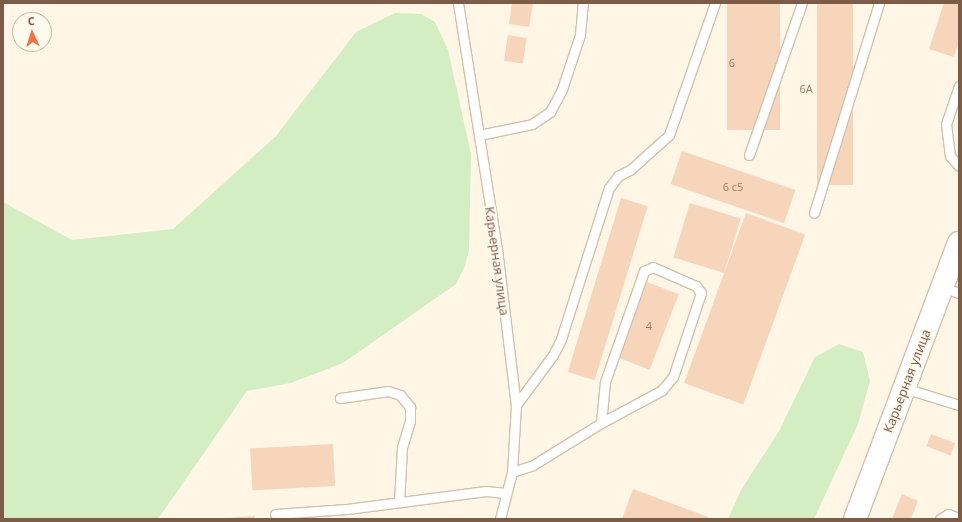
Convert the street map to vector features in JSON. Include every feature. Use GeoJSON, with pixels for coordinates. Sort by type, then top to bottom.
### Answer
{"type":"FeatureCollection","features":[{"type":"Feature","properties":{"kind":"street","name":"Карьерная улица"},"geometry":{"type":"LineString","coordinates":[[855,519],[904,388],[951,290],[959,243]]}},
{"type":"Feature","properties":{"kind":"lane","name":"Карьерная улица"},"geometry":{"type":"LineString","coordinates":[[458,3],[497,249],[516,405],[512,472],[505,493],[500,519]]}},
{"type":"Feature","properties":{"kind":"lane"},"geometry":{"type":"LineString","coordinates":[[479,135],[532,124],[550,112],[562,89],[580,35],[583,3]]}},
{"type":"Feature","properties":{"kind":"lane"},"geometry":{"type":"LineString","coordinates":[[516,405],[553,355],[561,339],[609,188],[618,176],[630,170],[669,135],[715,3]]}},
{"type":"Feature","properties":{"kind":"lane"},"geometry":{"type":"LineString","coordinates":[[749,156],[802,3]]}},
{"type":"Feature","properties":{"kind":"lane"},"geometry":{"type":"LineString","coordinates":[[814,213],[879,3]]}},
{"type":"Feature","properties":{"kind":"lane"},"geometry":{"type":"LineString","coordinates":[[959,86],[946,124],[950,156],[959,166]]}},
{"type":"Feature","properties":{"kind":"lane"},"geometry":{"type":"LineString","coordinates":[[512,472],[533,465],[601,423],[662,390],[673,376],[701,293],[696,286],[653,267],[644,271],[605,382],[601,423]]}},
{"type":"Feature","properties":{"kind":"lane"},"geometry":{"type":"LineString","coordinates":[[904,388],[959,404]]}},
{"type":"Feature","properties":{"kind":"lane"},"geometry":{"type":"LineString","coordinates":[[340,398],[388,391],[400,395],[410,407],[410,421],[402,447],[399,502]]}},
{"type":"Feature","properties":{"kind":"lane"},"geometry":{"type":"LineString","coordinates":[[275,514],[347,509],[486,491],[505,493]]}},
{"type":"Feature","properties":{"kind":"lane"},"geometry":{"type":"LineString","coordinates":[[940,519],[948,514],[959,518]]}},
{"type":"Feature","properties":{"kind":"green space"},"geometry":{"type":"Polygon","coordinates":[[[395,13],[421,14],[435,22],[448,50],[471,154],[469,250],[465,266],[456,284],[343,363],[291,383],[247,391],[158,519],[3,519],[3,202],[72,240],[173,229],[276,136],[356,32],[395,13]]]}},
{"type":"Feature","properties":{"kind":"green space"},"geometry":{"type":"Polygon","coordinates":[[[839,344],[863,352],[870,381],[858,424],[814,519],[728,519],[741,490],[779,431],[815,357],[839,344]]]}},
{"type":"Feature","properties":{"kind":"building"},"geometry":{"type":"Polygon","coordinates":[[[512,3],[533,3],[529,27],[509,24],[512,3]]]}},
{"type":"Feature","properties":{"kind":"building"},"geometry":{"type":"Polygon","coordinates":[[[727,3],[780,3],[780,130],[727,130],[727,3]]]}},
{"type":"Feature","properties":{"kind":"building"},"geometry":{"type":"Polygon","coordinates":[[[817,3],[853,3],[853,185],[817,185],[817,3]]]}},
{"type":"Feature","properties":{"kind":"building"},"geometry":{"type":"Polygon","coordinates":[[[944,3],[959,3],[959,42],[954,57],[929,49],[944,3]]]}},
{"type":"Feature","properties":{"kind":"building"},"geometry":{"type":"Polygon","coordinates":[[[508,35],[527,38],[523,64],[504,61],[508,35]]]}},
{"type":"Feature","properties":{"kind":"building"},"geometry":{"type":"Polygon","coordinates":[[[682,151],[795,190],[784,223],[671,184],[682,151]]]}},
{"type":"Feature","properties":{"kind":"building"},"geometry":{"type":"Polygon","coordinates":[[[621,198],[648,206],[595,380],[568,372],[621,198]]]}},
{"type":"Feature","properties":{"kind":"building"},"geometry":{"type":"Polygon","coordinates":[[[690,203],[741,218],[724,273],[673,258],[690,203]]]}},
{"type":"Feature","properties":{"kind":"building"},"geometry":{"type":"Polygon","coordinates":[[[746,213],[805,235],[743,405],[684,383],[746,213]]]}},
{"type":"Feature","properties":{"kind":"building"},"geometry":{"type":"Polygon","coordinates":[[[647,282],[679,294],[650,370],[618,358],[647,282]]]}},
{"type":"Feature","properties":{"kind":"building"},"geometry":{"type":"Polygon","coordinates":[[[931,434],[955,443],[951,455],[926,446],[931,434]]]}},
{"type":"Feature","properties":{"kind":"building"},"geometry":{"type":"Polygon","coordinates":[[[333,444],[335,486],[252,490],[250,448],[333,444]]]}},
{"type":"Feature","properties":{"kind":"building"},"geometry":{"type":"Polygon","coordinates":[[[633,489],[708,517],[707,519],[622,519],[633,489]]]}},
{"type":"Feature","properties":{"kind":"building"},"geometry":{"type":"Polygon","coordinates":[[[902,494],[918,501],[911,519],[892,519],[902,494]]]}},
{"type":"Feature","properties":{"kind":"building"},"geometry":{"type":"Polygon","coordinates":[[[255,516],[255,519],[225,519],[225,518],[255,516]]]}}]}
